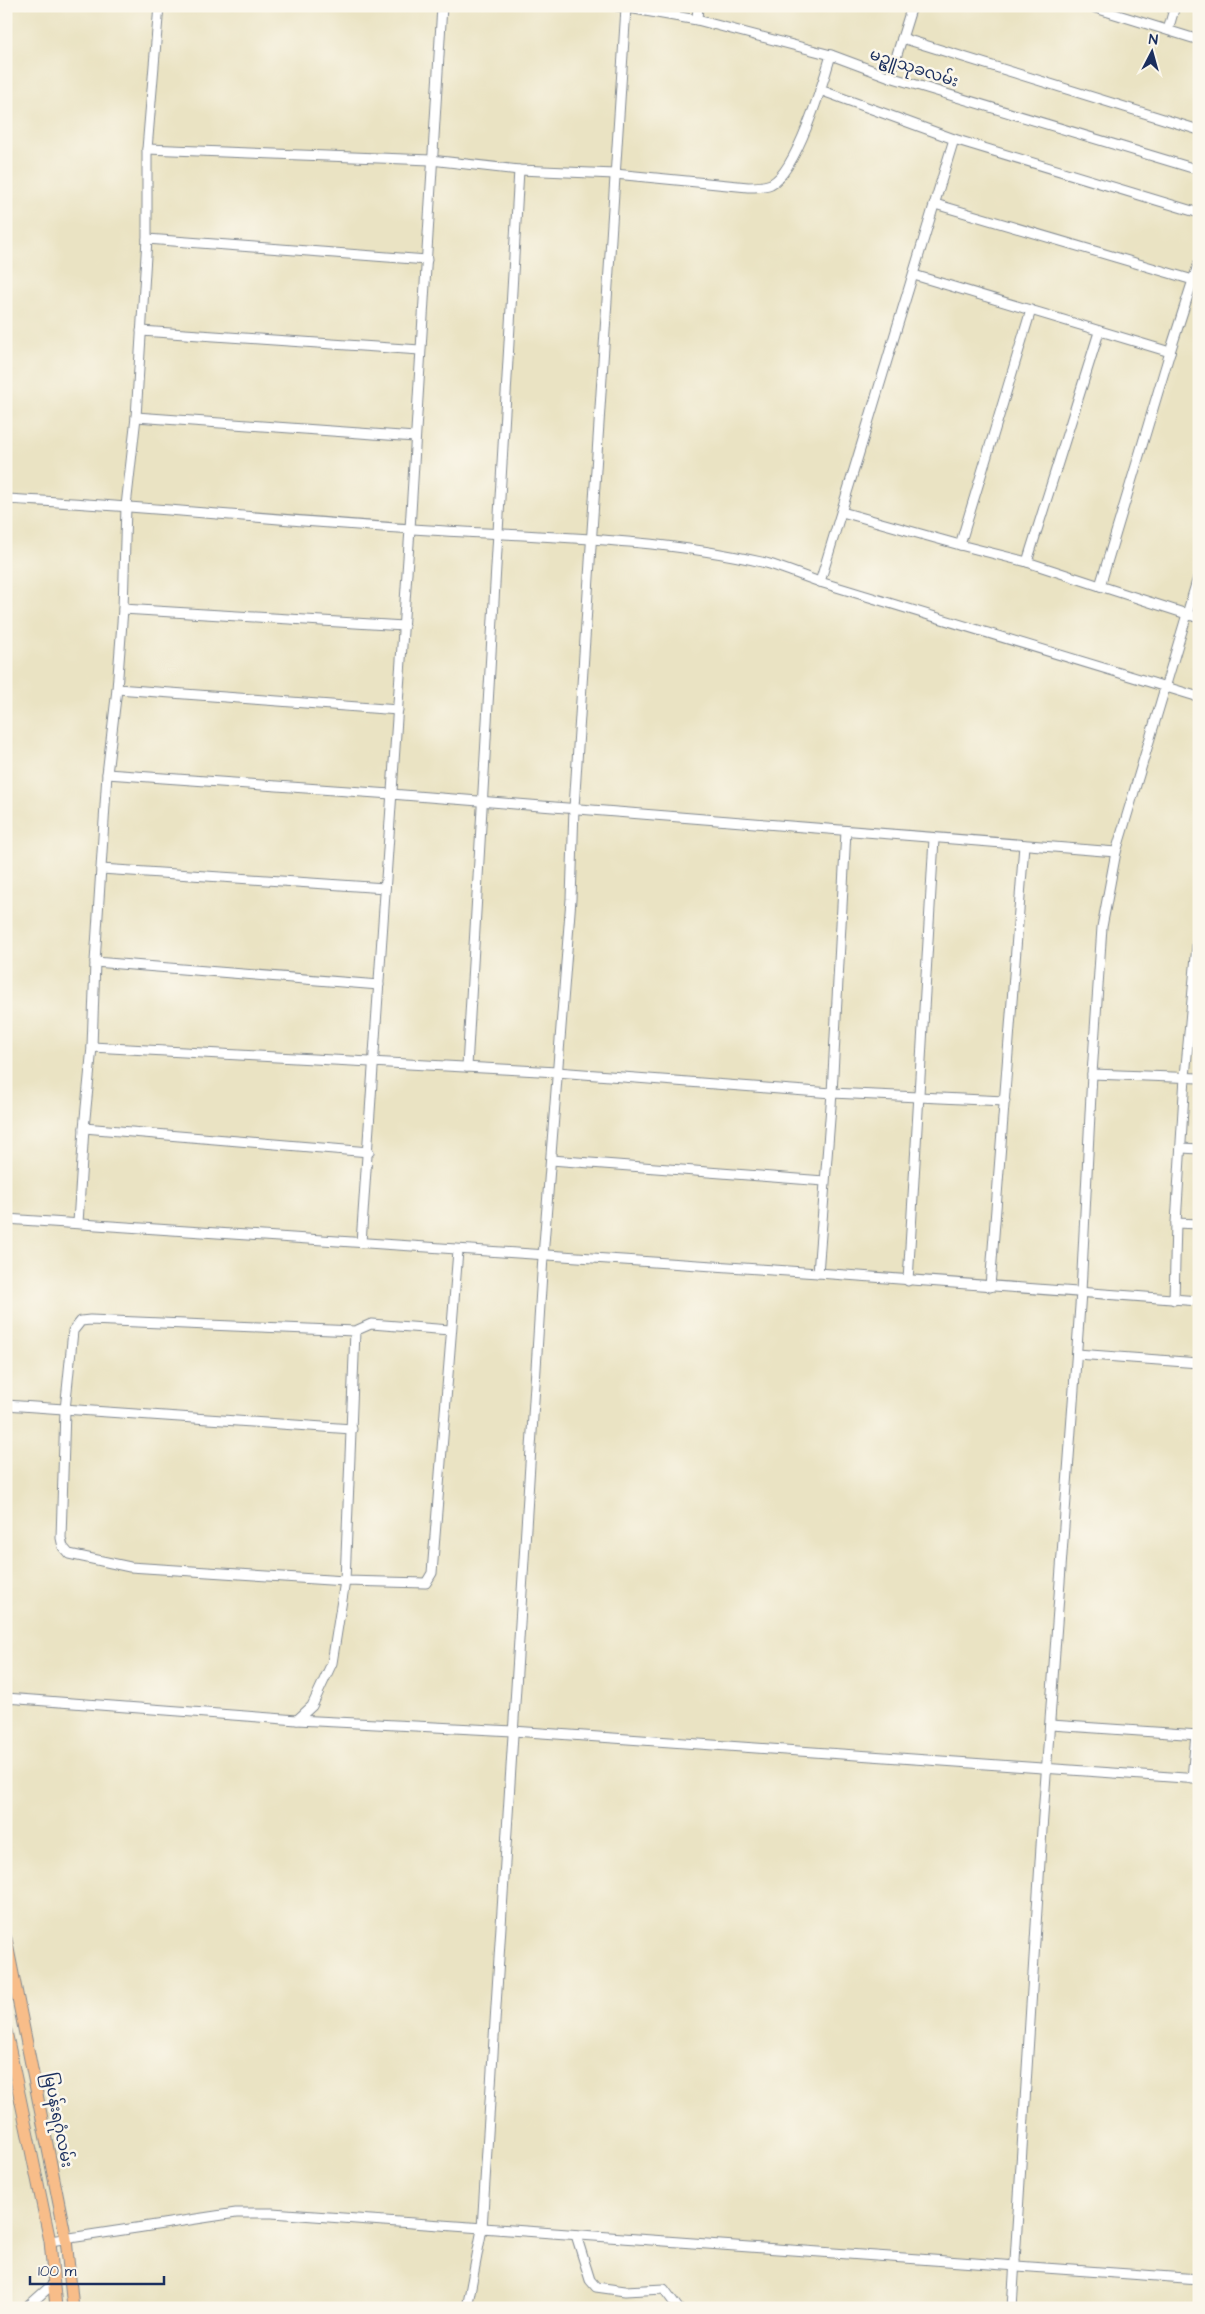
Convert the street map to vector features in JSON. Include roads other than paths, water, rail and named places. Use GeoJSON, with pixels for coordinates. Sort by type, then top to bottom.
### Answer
{"type":"FeatureCollection","features":[{"type":"Feature","properties":{"kind":"main road","name":"မြပန်းရဂုံလမ်း"},"geometry":{"type":"LineString","coordinates":[[6,1939],[66,2239],[73,2308]]}},
{"type":"Feature","properties":{"kind":"main road","name":"မြပန်းရဂုံလမ်း"},"geometry":{"type":"LineString","coordinates":[[6,2031],[50,2241],[56,2308]]}},
{"type":"Feature","properties":{"kind":"street"},"geometry":{"type":"LineString","coordinates":[[78,1223],[84,1128],[92,1047],[95,962],[107,774],[117,689],[123,609],[126,506],[136,417],[147,239],[147,149],[159,6]]}},
{"type":"Feature","properties":{"kind":"street"},"geometry":{"type":"LineString","coordinates":[[361,1243],[369,1152],[391,794],[404,626],[427,260],[431,160],[442,6]]}},
{"type":"Feature","properties":{"kind":"street"},"geometry":{"type":"LineString","coordinates":[[697,20],[698,6]]}},
{"type":"Feature","properties":{"kind":"street"},"geometry":{"type":"LineString","coordinates":[[890,77],[912,6]]}},
{"type":"Feature","properties":{"kind":"street"},"geometry":{"type":"LineString","coordinates":[[1089,6],[1199,40]]}},
{"type":"Feature","properties":{"kind":"street"},"geometry":{"type":"LineString","coordinates":[[1168,30],[1175,6]]}},
{"type":"Feature","properties":{"kind":"street"},"geometry":{"type":"LineString","coordinates":[[467,2308],[482,2229],[543,1256],[571,899],[574,808],[615,174],[622,7]]}},
{"type":"Feature","properties":{"kind":"street","name":"မဥ္ဇူသုခလမ်း"},"geometry":{"type":"LineString","coordinates":[[622,7],[697,20],[831,55],[890,77],[1199,170]]}},
{"type":"Feature","properties":{"kind":"street"},"geometry":{"type":"LineString","coordinates":[[902,38],[1199,130]]}},
{"type":"Feature","properties":{"kind":"street"},"geometry":{"type":"LineString","coordinates":[[147,149],[431,160],[519,170],[615,174],[748,187],[773,183],[787,167],[796,151],[820,90],[831,55]]}},
{"type":"Feature","properties":{"kind":"street"},"geometry":{"type":"LineString","coordinates":[[820,90],[954,139],[1199,213]]}},
{"type":"Feature","properties":{"kind":"street"},"geometry":{"type":"LineString","coordinates":[[820,582],[954,139]]}},
{"type":"Feature","properties":{"kind":"street"},"geometry":{"type":"LineString","coordinates":[[467,1067],[484,801],[519,170]]}},
{"type":"Feature","properties":{"kind":"street"},"geometry":{"type":"LineString","coordinates":[[935,204],[1193,280]]}},
{"type":"Feature","properties":{"kind":"street"},"geometry":{"type":"LineString","coordinates":[[147,239],[427,260]]}},
{"type":"Feature","properties":{"kind":"street"},"geometry":{"type":"LineString","coordinates":[[1100,586],[1170,352],[1199,263]]}},
{"type":"Feature","properties":{"kind":"street"},"geometry":{"type":"LineString","coordinates":[[914,275],[1170,352]]}},
{"type":"Feature","properties":{"kind":"street"},"geometry":{"type":"LineString","coordinates":[[960,545],[1031,310]]}},
{"type":"Feature","properties":{"kind":"street"},"geometry":{"type":"LineString","coordinates":[[141,331],[420,350]]}},
{"type":"Feature","properties":{"kind":"street"},"geometry":{"type":"LineString","coordinates":[[1027,562],[1099,332]]}},
{"type":"Feature","properties":{"kind":"street"},"geometry":{"type":"LineString","coordinates":[[136,417],[415,437]]}},
{"type":"Feature","properties":{"kind":"street"},"geometry":{"type":"LineString","coordinates":[[6,500],[126,506],[410,529],[591,538],[696,549],[768,564],[820,582],[1199,696]]}},
{"type":"Feature","properties":{"kind":"street"},"geometry":{"type":"LineString","coordinates":[[842,512],[1027,562],[1199,618]]}},
{"type":"Feature","properties":{"kind":"street"},"geometry":{"type":"LineString","coordinates":[[1012,2308],[1047,1769],[1077,1354],[1102,927],[1116,852],[1199,574]]}},
{"type":"Feature","properties":{"kind":"street"},"geometry":{"type":"LineString","coordinates":[[123,609],[404,626]]}},
{"type":"Feature","properties":{"kind":"street"},"geometry":{"type":"LineString","coordinates":[[117,689],[398,710]]}},
{"type":"Feature","properties":{"kind":"street"},"geometry":{"type":"LineString","coordinates":[[107,774],[484,801],[934,839],[1116,852]]}},
{"type":"Feature","properties":{"kind":"street"},"geometry":{"type":"LineString","coordinates":[[818,1273],[832,1093],[846,831]]}},
{"type":"Feature","properties":{"kind":"street"},"geometry":{"type":"LineString","coordinates":[[908,1281],[934,839]]}},
{"type":"Feature","properties":{"kind":"street"},"geometry":{"type":"LineString","coordinates":[[990,1287],[1024,845]]}},
{"type":"Feature","properties":{"kind":"street"},"geometry":{"type":"LineString","coordinates":[[102,869],[385,888]]}},
{"type":"Feature","properties":{"kind":"street"},"geometry":{"type":"LineString","coordinates":[[1174,1300],[1176,1223],[1185,1077],[1199,923]]}},
{"type":"Feature","properties":{"kind":"street"},"geometry":{"type":"LineString","coordinates":[[95,962],[379,985]]}},
{"type":"Feature","properties":{"kind":"street"},"geometry":{"type":"LineString","coordinates":[[92,1047],[374,1064],[558,1072],[832,1093],[1005,1101]]}},
{"type":"Feature","properties":{"kind":"street"},"geometry":{"type":"LineString","coordinates":[[1092,1074],[1199,1078]]}},
{"type":"Feature","properties":{"kind":"street"},"geometry":{"type":"LineString","coordinates":[[84,1128],[369,1152]]}},
{"type":"Feature","properties":{"kind":"street"},"geometry":{"type":"LineString","coordinates":[[1182,1148],[1199,1149]]}},
{"type":"Feature","properties":{"kind":"street"},"geometry":{"type":"LineString","coordinates":[[551,1160],[824,1181]]}},
{"type":"Feature","properties":{"kind":"street"},"geometry":{"type":"LineString","coordinates":[[6,1220],[78,1223],[458,1251],[818,1273],[1199,1301]]}},
{"type":"Feature","properties":{"kind":"street"},"geometry":{"type":"LineString","coordinates":[[1176,1223],[1199,1224]]}},
{"type":"Feature","properties":{"kind":"street"},"geometry":{"type":"LineString","coordinates":[[450,1330],[371,1324],[355,1332],[81,1321],[73,1331],[65,1410],[61,1538],[63,1546],[69,1554],[130,1567],[344,1581],[420,1584],[429,1580],[432,1573],[450,1330],[458,1251]]}},
{"type":"Feature","properties":{"kind":"street"},"geometry":{"type":"LineString","coordinates":[[297,1720],[312,1706],[332,1663],[344,1581],[355,1332]]}},
{"type":"Feature","properties":{"kind":"street"},"geometry":{"type":"LineString","coordinates":[[1077,1354],[1199,1362]]}},
{"type":"Feature","properties":{"kind":"street"},"geometry":{"type":"LineString","coordinates":[[6,1405],[352,1429]]}},
{"type":"Feature","properties":{"kind":"street"},"geometry":{"type":"LineString","coordinates":[[6,1698],[297,1720],[513,1731],[1195,1779],[1197,1735],[1051,1725]]}},
{"type":"Feature","properties":{"kind":"street"},"geometry":{"type":"LineString","coordinates":[[50,2241],[236,2213],[272,2213],[1199,2279]]}},
{"type":"Feature","properties":{"kind":"street"},"geometry":{"type":"LineString","coordinates":[[576,2235],[590,2280],[596,2287],[625,2291],[664,2290],[678,2308]]}},
{"type":"Feature","properties":{"kind":"street"},"geometry":{"type":"LineString","coordinates":[[26,2308],[54,2284]]}}]}
